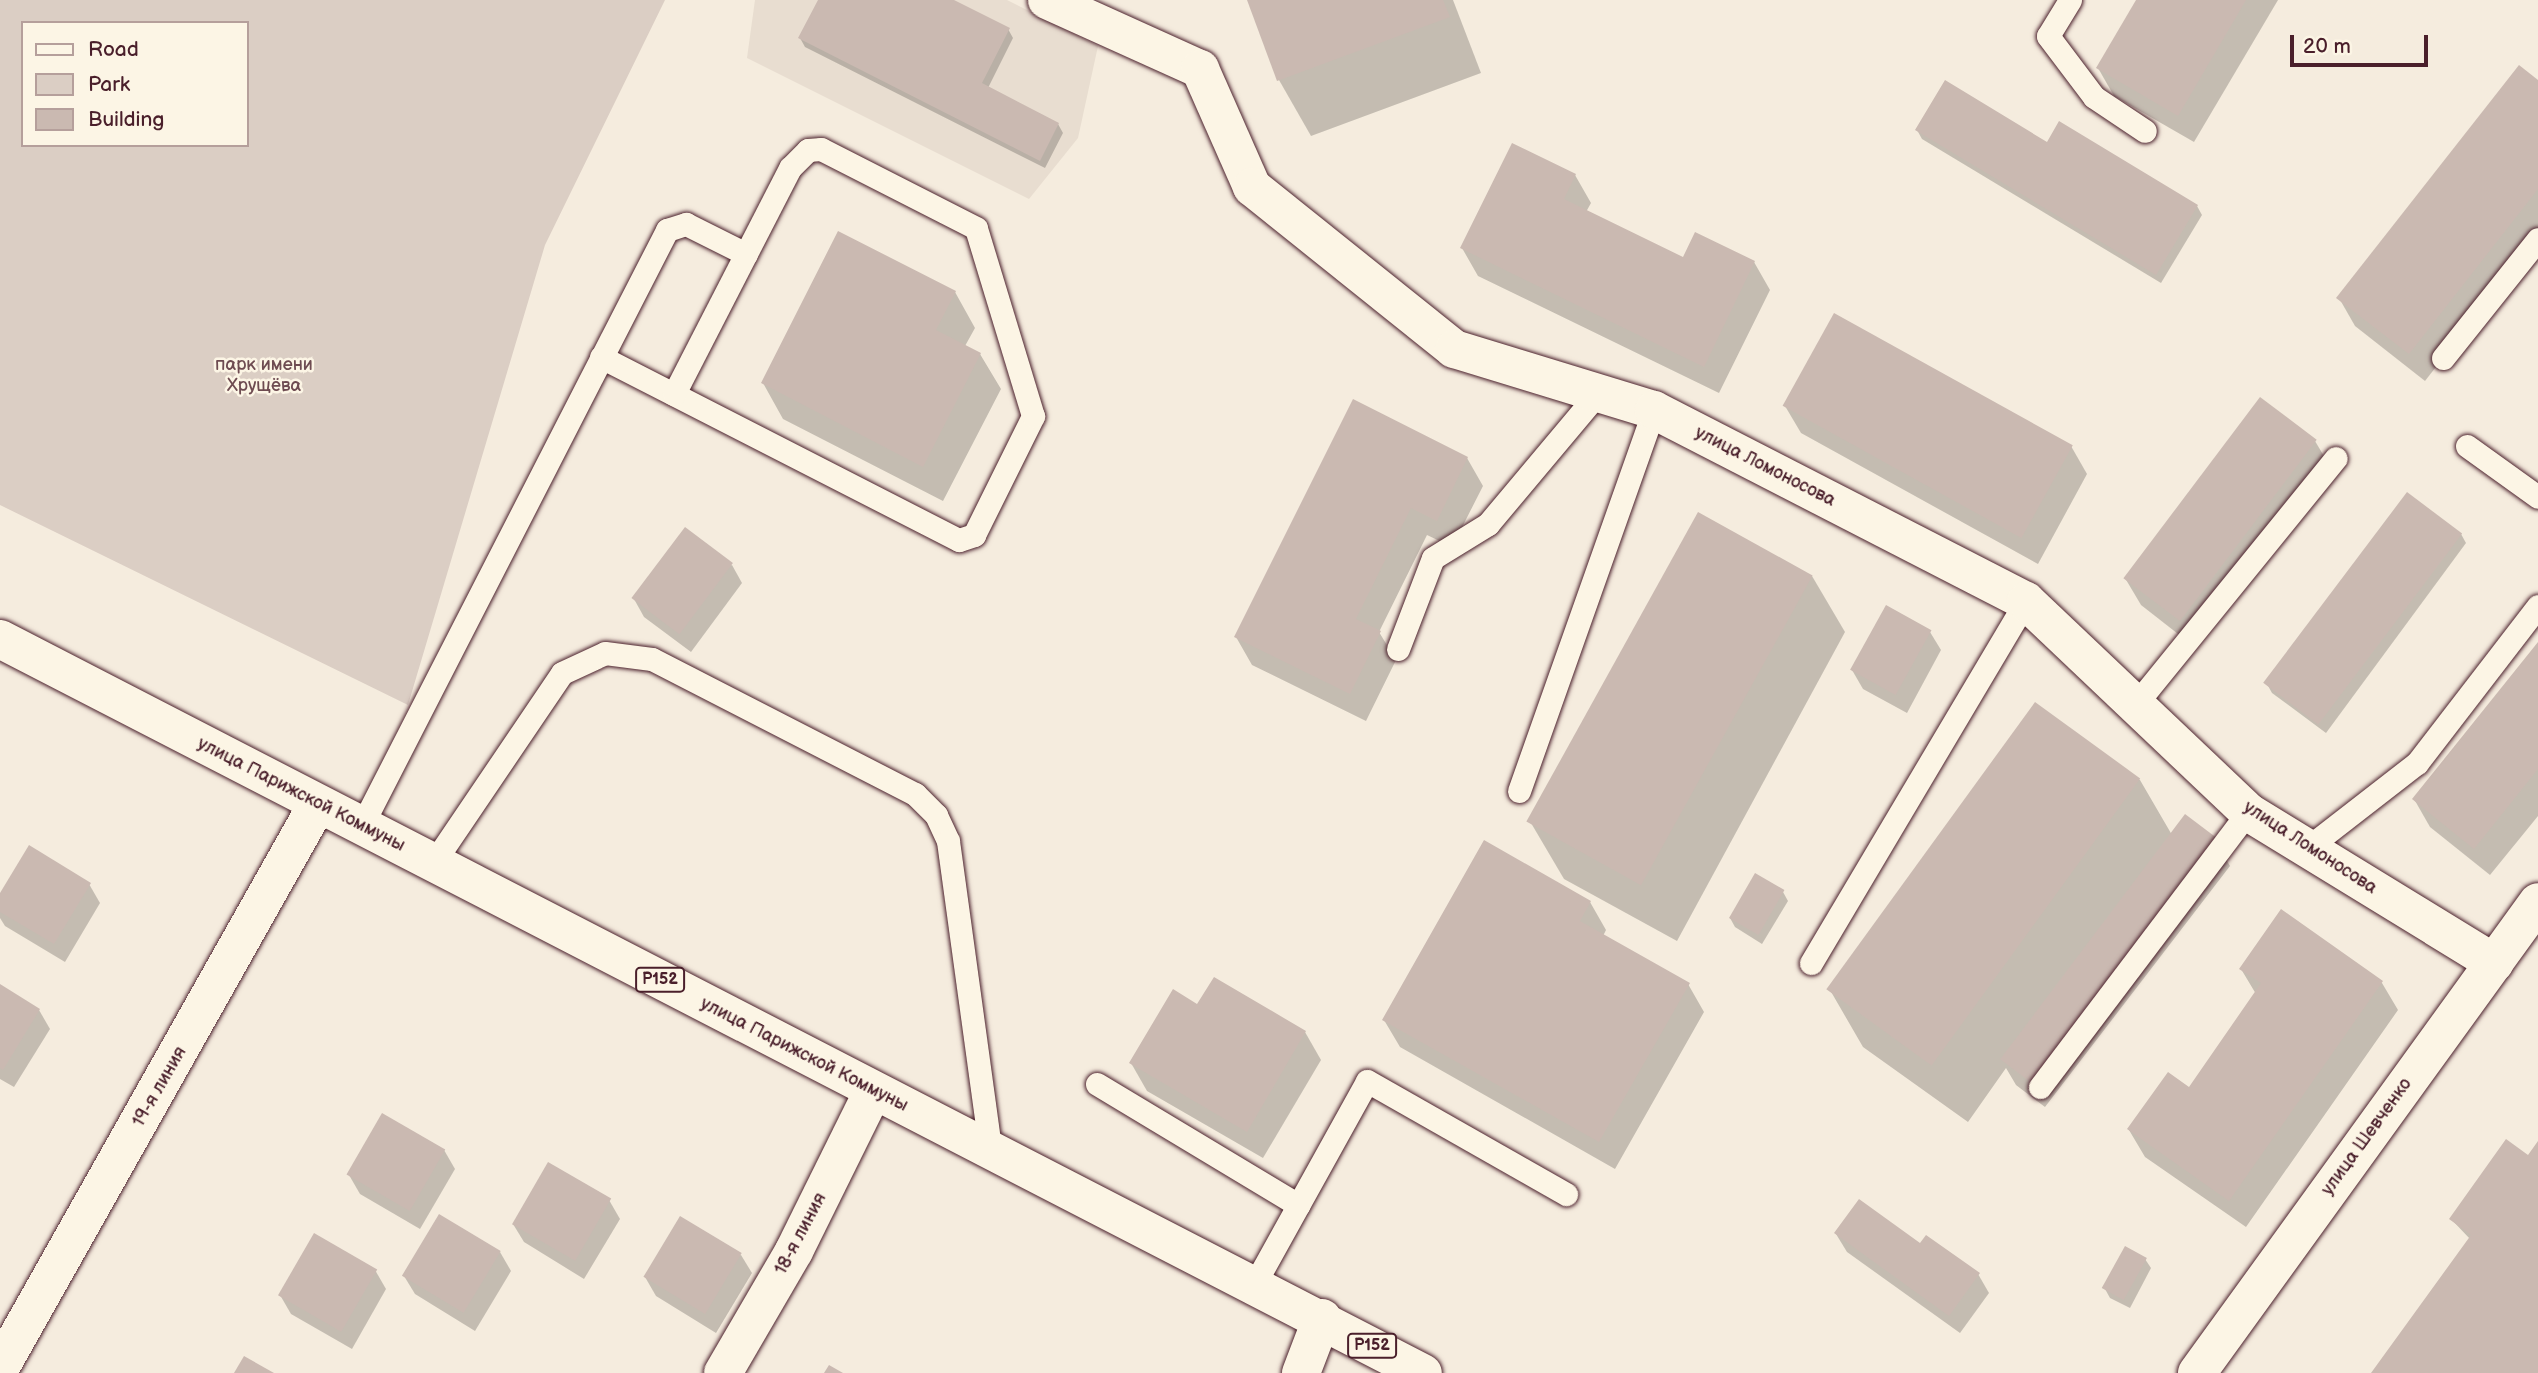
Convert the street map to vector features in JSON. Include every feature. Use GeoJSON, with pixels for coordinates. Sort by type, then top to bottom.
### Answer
{"type":"FeatureCollection","features":[{"type":"Feature","properties":{"kind":"street","name":"улица Ломоносова"},"geometry":{"type":"LineString","coordinates":[[1047,0],[1200,69],[1252,187],[1454,349],[1654,410],[2026,601],[2248,812],[2494,963]]}},
{"type":"Feature","properties":{"kind":"street","name":"улица Парижской Коммуны"},"geometry":{"type":"LineString","coordinates":[[0,639],[873,1091],[1322,1318],[1423,1373]]}},
{"type":"Feature","properties":{"kind":"street","name":"19-я линия"},"geometry":{"type":"LineString","coordinates":[[0,1368],[317,805]]}},
{"type":"Feature","properties":{"kind":"street","name":"улица Шевченко"},"geometry":{"type":"LineString","coordinates":[[2197,1373],[2538,902]]}},
{"type":"Feature","properties":{"kind":"street","name":"18-я линия"},"geometry":{"type":"LineString","coordinates":[[723,1373],[794,1251],[873,1091]]}},
{"type":"Feature","properties":{"kind":"street"},"geometry":{"type":"LineString","coordinates":[[1301,1373],[1322,1318]]}},
{"type":"Feature","properties":{"kind":"lane"},"geometry":{"type":"LineString","coordinates":[[2070,0],[2048,36],[2094,97],[2145,131]]}},
{"type":"Feature","properties":{"kind":"lane"},"geometry":{"type":"LineString","coordinates":[[601,357],[959,540],[974,535],[1031,426],[1033,407],[980,233],[972,223],[834,153],[808,150],[790,169],[674,394]]}},
{"type":"Feature","properties":{"kind":"lane"},"geometry":{"type":"LineString","coordinates":[[362,825],[667,230],[686,224],[746,254]]}},
{"type":"Feature","properties":{"kind":"lane"},"geometry":{"type":"LineString","coordinates":[[2444,358],[2538,239]]}},
{"type":"Feature","properties":{"kind":"lane"},"geometry":{"type":"LineString","coordinates":[[1398,649],[1433,558],[1488,524],[1598,393]]}},
{"type":"Feature","properties":{"kind":"lane"},"geometry":{"type":"LineString","coordinates":[[1518,791],[1654,410]]}},
{"type":"Feature","properties":{"kind":"lane"},"geometry":{"type":"LineString","coordinates":[[2467,446],[2538,497]]}},
{"type":"Feature","properties":{"kind":"lane"},"geometry":{"type":"LineString","coordinates":[[2135,705],[2336,458]]}},
{"type":"Feature","properties":{"kind":"lane"},"geometry":{"type":"LineString","coordinates":[[1811,962],[2026,601]]}},
{"type":"Feature","properties":{"kind":"lane"},"geometry":{"type":"LineString","coordinates":[[2306,849],[2417,763],[2538,606]]}},
{"type":"Feature","properties":{"kind":"lane"},"geometry":{"type":"LineString","coordinates":[[434,862],[562,673],[605,653],[641,656],[676,671],[915,794],[936,815],[948,841],[990,1149]]}},
{"type":"Feature","properties":{"kind":"lane"},"geometry":{"type":"LineString","coordinates":[[2040,1087],[2248,812]]}},
{"type":"Feature","properties":{"kind":"lane"},"geometry":{"type":"LineString","coordinates":[[1254,1285],[1367,1081],[1566,1194]]}},
{"type":"Feature","properties":{"kind":"lane"},"geometry":{"type":"LineString","coordinates":[[1097,1084],[1298,1205]]}},
{"type":"Feature","properties":{"kind":"shaded area"},"geometry":{"type":"Polygon","coordinates":[[[755,0],[1007,0],[1098,46],[1078,138],[1029,199],[747,58],[755,0]]]}},
{"type":"Feature","properties":{"kind":"green space","name":"парк имени Хрущёва"},"geometry":{"type":"Polygon","coordinates":[[[0,0],[665,0],[545,245],[408,705],[0,505],[0,0]]]}},
{"type":"Feature","properties":{"kind":"building"},"geometry":{"type":"Polygon","coordinates":[[[818,0],[954,0],[1010,28],[982,83],[1059,123],[1040,161],[798,38],[818,0]]]}},
{"type":"Feature","properties":{"kind":"building"},"geometry":{"type":"Polygon","coordinates":[[[1247,0],[1443,0],[1450,17],[1277,81],[1247,0]]]}},
{"type":"Feature","properties":{"kind":"building"},"geometry":{"type":"Polygon","coordinates":[[[2136,0],[2246,0],[2178,116],[2096,68],[2136,0]]]}},
{"type":"Feature","properties":{"kind":"building"},"geometry":{"type":"Polygon","coordinates":[[[2519,65],[2538,80],[2538,189],[2409,354],[2336,298],[2519,65]]]}},
{"type":"Feature","properties":{"kind":"building"},"geometry":{"type":"Polygon","coordinates":[[[1945,80],[2047,142],[2059,121],[2198,205],[2156,275],[1915,130],[1945,80]]]}},
{"type":"Feature","properties":{"kind":"building"},"geometry":{"type":"Polygon","coordinates":[[[1512,143],[1576,174],[1564,199],[1683,257],[1695,232],[1755,261],[1704,367],[1460,248],[1512,143]]]}},
{"type":"Feature","properties":{"kind":"building"},"geometry":{"type":"Polygon","coordinates":[[[838,231],[956,291],[936,330],[981,353],[923,467],[761,383],[838,231]]]}},
{"type":"Feature","properties":{"kind":"building"},"geometry":{"type":"Polygon","coordinates":[[[1834,313],[2073,445],[2021,538],[1783,406],[1834,313]]]}},
{"type":"Feature","properties":{"kind":"building"},"geometry":{"type":"Polygon","coordinates":[[[2260,397],[2317,440],[2180,621],[2123,578],[2260,397]]]}},
{"type":"Feature","properties":{"kind":"building"},"geometry":{"type":"Polygon","coordinates":[[[1353,399],[1468,457],[1437,521],[1411,508],[1356,619],[1381,631],[1350,694],[1234,637],[1353,399]]]}},
{"type":"Feature","properties":{"kind":"building"},"geometry":{"type":"Polygon","coordinates":[[[2407,492],[2462,534],[2318,724],[2263,683],[2407,492]]]}},
{"type":"Feature","properties":{"kind":"building"},"geometry":{"type":"Polygon","coordinates":[[[1698,512],[1813,576],[1641,885],[1526,822],[1698,512]]]}},
{"type":"Feature","properties":{"kind":"building"},"geometry":{"type":"Polygon","coordinates":[[[685,527],[733,563],[679,634],[631,598],[685,527]]]}},
{"type":"Feature","properties":{"kind":"building"},"geometry":{"type":"Polygon","coordinates":[[[1886,605],[1931,630],[1896,695],[1850,670],[1886,605]]]}},
{"type":"Feature","properties":{"kind":"building"},"geometry":{"type":"Polygon","coordinates":[[[2538,642],[2538,769],[2474,849],[2412,799],[2538,642]]]}},
{"type":"Feature","properties":{"kind":"building"},"geometry":{"type":"Polygon","coordinates":[[[2035,702],[2140,778],[1932,1066],[1826,989],[2035,702]]]}},
{"type":"Feature","properties":{"kind":"building"},"geometry":{"type":"Polygon","coordinates":[[[2185,814],[2216,837],[2031,1083],[2000,1059],[2185,814]]]}},
{"type":"Feature","properties":{"kind":"building"},"geometry":{"type":"Polygon","coordinates":[[[1484,840],[1591,901],[1580,921],[1690,983],[1599,1142],[1382,1020],[1484,840]]]}},
{"type":"Feature","properties":{"kind":"building"},"geometry":{"type":"Polygon","coordinates":[[[29,845],[91,883],[54,944],[0,912],[0,893],[29,845]]]}},
{"type":"Feature","properties":{"kind":"building"},"geometry":{"type":"Polygon","coordinates":[[[1755,873],[1784,890],[1758,935],[1729,918],[1755,873]]]}},
{"type":"Feature","properties":{"kind":"building"},"geometry":{"type":"Polygon","coordinates":[[[2281,909],[2383,981],[2229,1201],[2127,1129],[2168,1072],[2189,1087],[2261,983],[2239,969],[2281,909]]]}},
{"type":"Feature","properties":{"kind":"building"},"geometry":{"type":"Polygon","coordinates":[[[1214,977],[1306,1031],[1247,1132],[1129,1063],[1173,989],[1197,1004],[1214,977]]]}},
{"type":"Feature","properties":{"kind":"building"},"geometry":{"type":"Polygon","coordinates":[[[0,984],[40,1009],[3,1070],[0,1068],[0,984]]]}},
{"type":"Feature","properties":{"kind":"building"},"geometry":{"type":"Polygon","coordinates":[[[382,1113],[445,1150],[410,1211],[346,1174],[382,1113]]]}},
{"type":"Feature","properties":{"kind":"building"},"geometry":{"type":"Polygon","coordinates":[[[2506,1139],[2528,1155],[2538,1141],[2538,1373],[2371,1373],[2471,1235],[2449,1219],[2506,1139]]]}},
{"type":"Feature","properties":{"kind":"building"},"geometry":{"type":"Polygon","coordinates":[[[548,1162],[611,1198],[575,1261],[512,1224],[548,1162]]]}},
{"type":"Feature","properties":{"kind":"building"},"geometry":{"type":"Polygon","coordinates":[[[1859,1199],[1920,1243],[1926,1235],[1980,1273],[1949,1316],[1834,1233],[1859,1199]]]}},
{"type":"Feature","properties":{"kind":"building"},"geometry":{"type":"Polygon","coordinates":[[[439,1214],[501,1251],[464,1313],[402,1276],[439,1214]]]}},
{"type":"Feature","properties":{"kind":"building"},"geometry":{"type":"Polygon","coordinates":[[[680,1216],[742,1253],[705,1314],[643,1277],[680,1216]]]}},
{"type":"Feature","properties":{"kind":"building"},"geometry":{"type":"Polygon","coordinates":[[[314,1233],[377,1270],[341,1332],[278,1295],[314,1233]]]}},
{"type":"Feature","properties":{"kind":"building"},"geometry":{"type":"Polygon","coordinates":[[[2125,1246],[2147,1258],[2124,1300],[2102,1288],[2125,1246]]]}},
{"type":"Feature","properties":{"kind":"building"},"geometry":{"type":"Polygon","coordinates":[[[244,1356],[274,1373],[234,1373],[244,1356]]]}},
{"type":"Feature","properties":{"kind":"building"},"geometry":{"type":"Polygon","coordinates":[[[829,1365],[843,1373],[824,1373],[829,1365]]]}}]}
